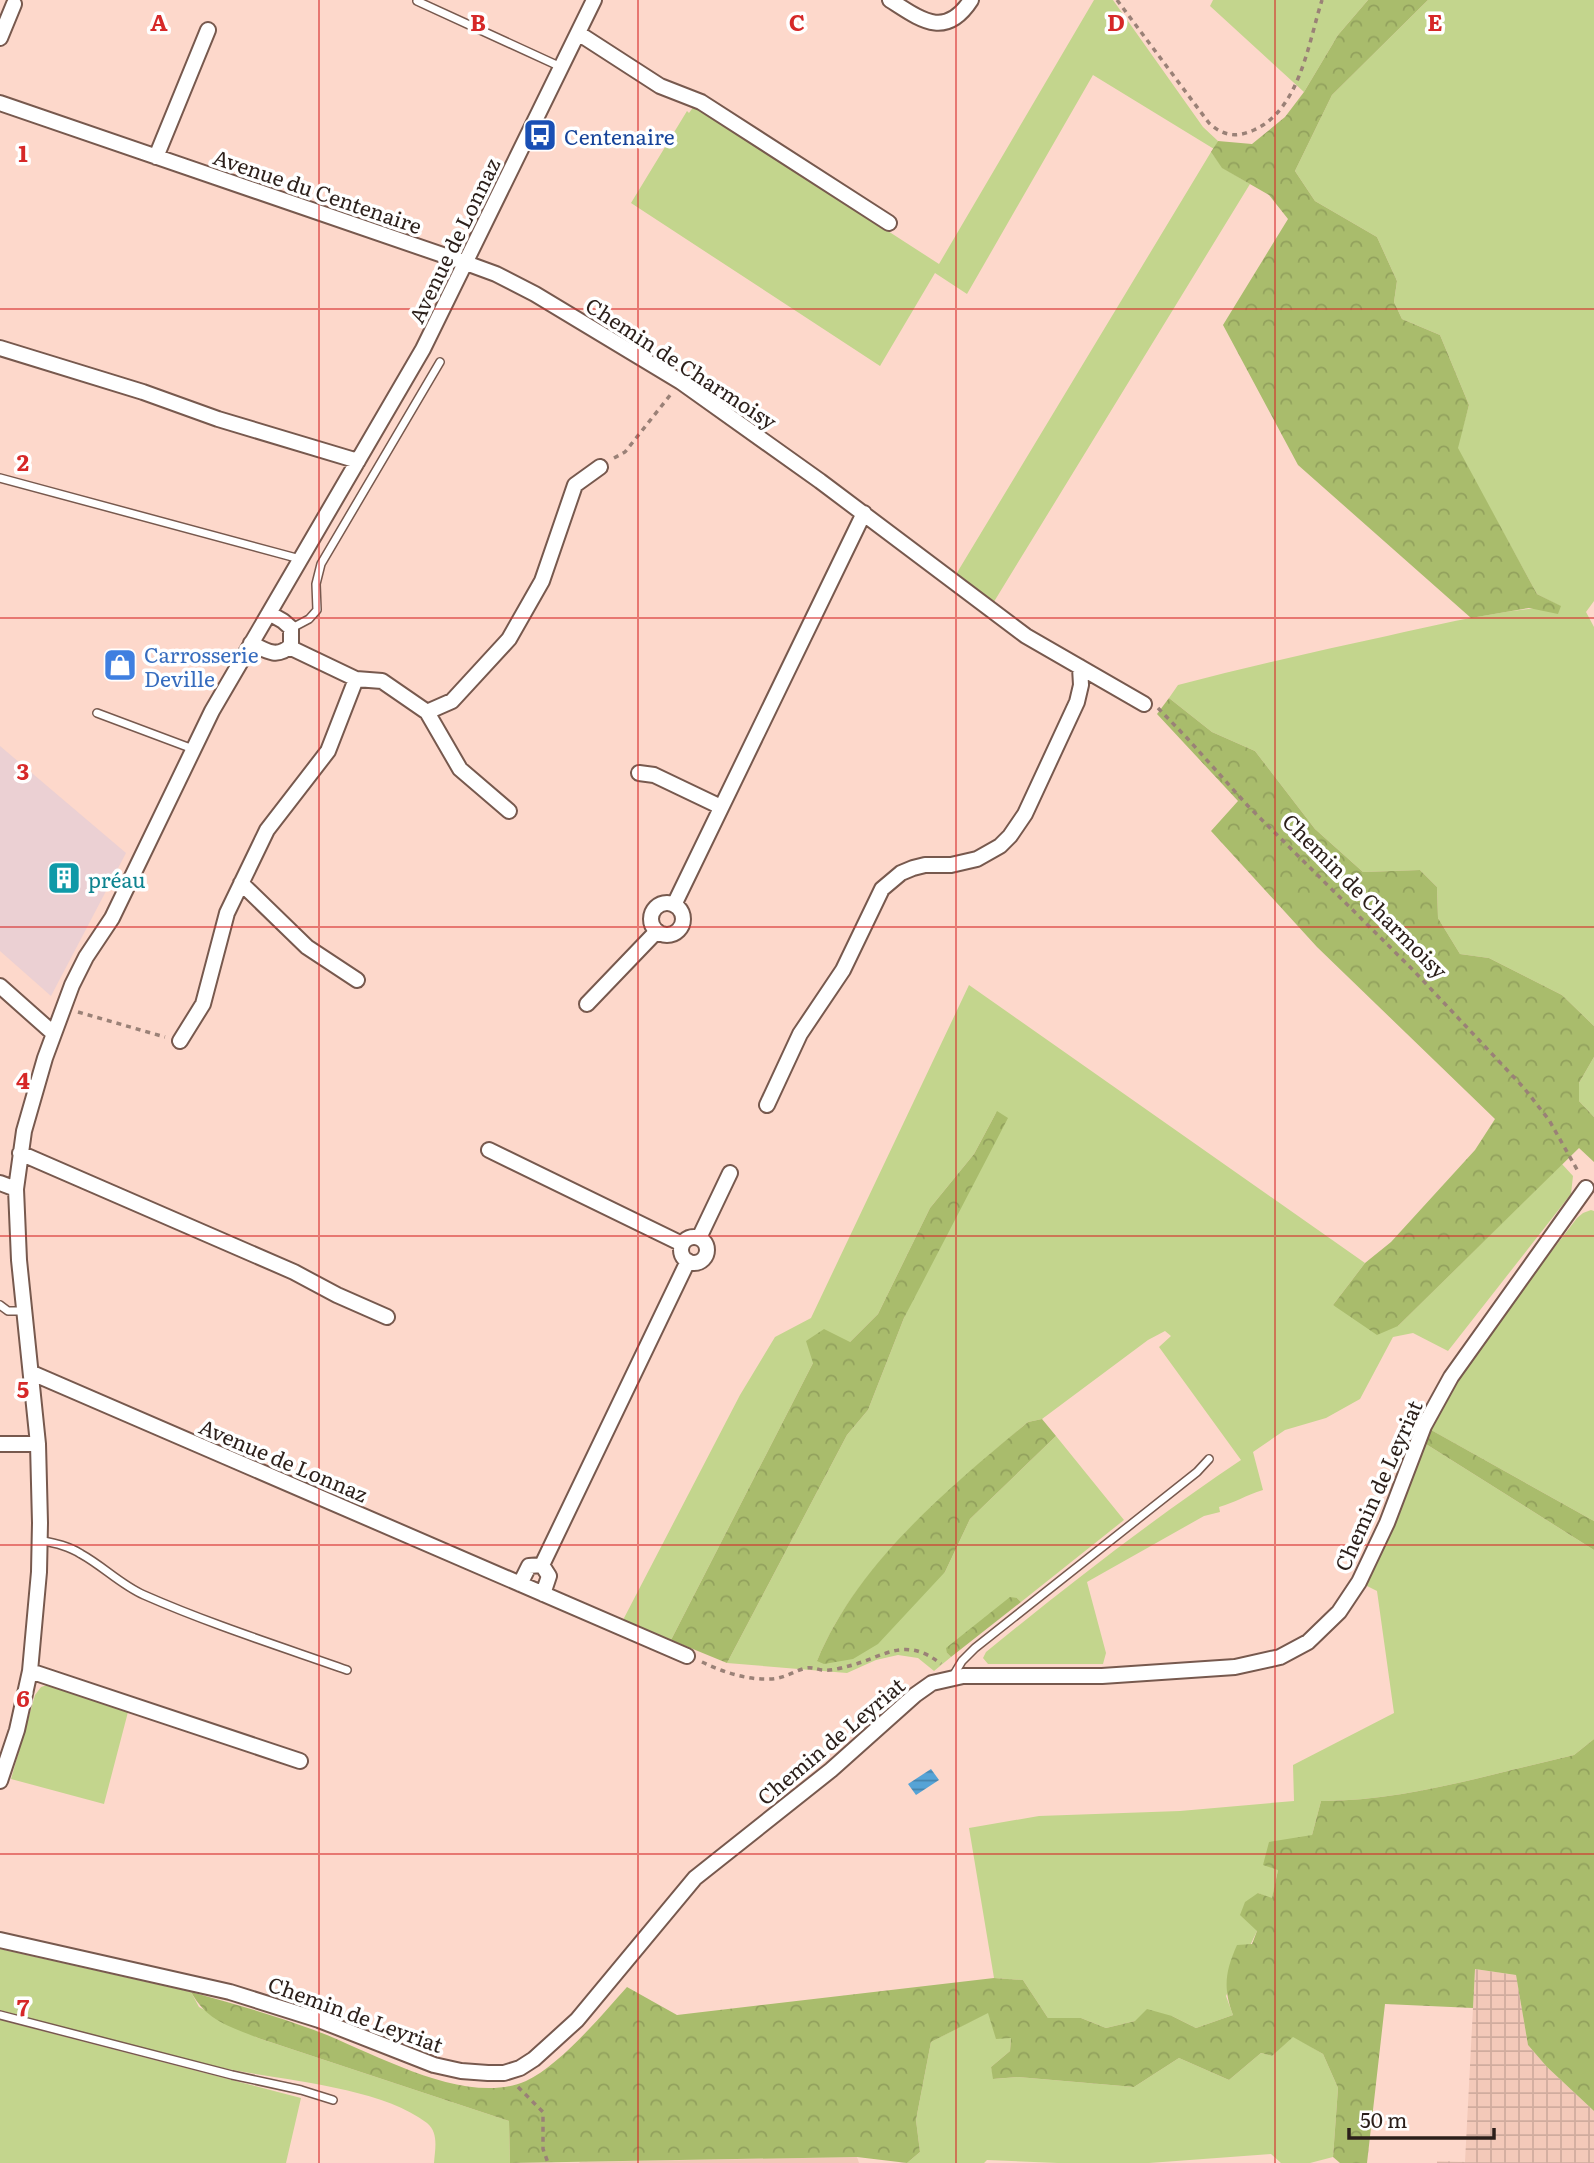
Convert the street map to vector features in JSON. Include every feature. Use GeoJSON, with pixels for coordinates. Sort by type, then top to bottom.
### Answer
{"type":"FeatureCollection","features":[{"type":"Feature","properties":{"kind":"street","name":"Avenue de Lonnaz"},"geometry":{"type":"LineString","coordinates":[[0,1781],[17,1730],[30,1671],[40,1539],[38,1444],[18,1242],[16,1189],[20,1153],[33,1096],[53,1033],[86,957],[112,918],[193,749],[251,643],[423,349],[594,0]]}},
{"type":"Feature","properties":{"kind":"street"},"geometry":{"type":"LineString","coordinates":[[890,0],[920,19],[936,24],[953,20],[971,0]]}},
{"type":"Feature","properties":{"kind":"street"},"geometry":{"type":"LineString","coordinates":[[0,38],[14,4]]}},
{"type":"Feature","properties":{"kind":"street"},"geometry":{"type":"LineString","coordinates":[[156,157],[208,30]]}},
{"type":"Feature","properties":{"kind":"street"},"geometry":{"type":"LineString","coordinates":[[578,33],[666,89],[701,102],[889,223]]}},
{"type":"Feature","properties":{"kind":"street","name":"Avenue du Centenaire"},"geometry":{"type":"LineString","coordinates":[[0,103],[466,263]]}},
{"type":"Feature","properties":{"kind":"street","name":"Chemin de Charmoisy"},"geometry":{"type":"LineString","coordinates":[[466,263],[534,293],[681,382],[744,424],[994,614],[1026,636],[1144,704]]}},
{"type":"Feature","properties":{"kind":"street"},"geometry":{"type":"LineString","coordinates":[[0,348],[358,461]]}},
{"type":"Feature","properties":{"kind":"street"},"geometry":{"type":"LineString","coordinates":[[427,712],[452,701],[509,639],[541,581],[576,485],[600,467]]}},
{"type":"Feature","properties":{"kind":"street"},"geometry":{"type":"LineString","coordinates":[[674,905],[864,513]]}},
{"type":"Feature","properties":{"kind":"street"},"geometry":{"type":"LineString","coordinates":[[251,643],[272,654],[283,652],[289,647],[292,639],[291,628],[269,613]]}},
{"type":"Feature","properties":{"kind":"street"},"geometry":{"type":"LineString","coordinates":[[289,647],[356,679],[382,681],[427,712],[460,769],[509,811]]}},
{"type":"Feature","properties":{"kind":"street"},"geometry":{"type":"LineString","coordinates":[[767,1105],[800,1034],[843,970],[882,889],[901,873],[913,868],[951,865],[977,859],[1000,846],[1018,826],[1077,702],[1082,685],[1080,667]]}},
{"type":"Feature","properties":{"kind":"street"},"geometry":{"type":"LineString","coordinates":[[180,1041],[202,1003],[227,913],[241,883],[267,830],[328,751],[356,679]]}},
{"type":"Feature","properties":{"kind":"street"},"geometry":{"type":"LineString","coordinates":[[639,774],[654,775],[721,807]]}},
{"type":"Feature","properties":{"kind":"street"},"geometry":{"type":"LineString","coordinates":[[241,883],[307,947],[358,980]]}},
{"type":"Feature","properties":{"kind":"street"},"geometry":{"type":"LineString","coordinates":[[663,904],[674,905],[682,912],[681,928],[667,935],[657,932],[652,922],[654,911],[663,904]]}},
{"type":"Feature","properties":{"kind":"street"},"geometry":{"type":"LineString","coordinates":[[587,1004],[657,932]]}},
{"type":"Feature","properties":{"kind":"street"},"geometry":{"type":"LineString","coordinates":[[0,986],[53,1033]]}},
{"type":"Feature","properties":{"kind":"street"},"geometry":{"type":"LineString","coordinates":[[489,1150],[682,1244]]}},
{"type":"Feature","properties":{"kind":"street"},"geometry":{"type":"LineString","coordinates":[[20,1153],[294,1272],[387,1317]]}},
{"type":"Feature","properties":{"kind":"street"},"geometry":{"type":"LineString","coordinates":[[699,1238],[730,1173]]}},
{"type":"Feature","properties":{"kind":"street"},"geometry":{"type":"LineString","coordinates":[[0,1183],[16,1189]]}},
{"type":"Feature","properties":{"kind":"street","name":"Chemin de Leyriat"},"geometry":{"type":"LineString","coordinates":[[0,1940],[241,1996],[319,2020],[433,2065],[461,2071],[505,2073],[520,2068],[534,2059],[577,2020],[695,1878],[831,1770],[932,1683],[952,1677],[1102,1676],[1235,1667],[1280,1657],[1308,1642],[1339,1612],[1359,1582],[1387,1523],[1418,1439],[1446,1385],[1586,1188]]}},
{"type":"Feature","properties":{"kind":"street"},"geometry":{"type":"LineString","coordinates":[[682,1244],[690,1238],[699,1238]]}},
{"type":"Feature","properties":{"kind":"street"},"geometry":{"type":"LineString","coordinates":[[682,1244],[682,1254],[688,1261],[699,1261],[706,1253],[706,1247],[699,1238]]}},
{"type":"Feature","properties":{"kind":"street"},"geometry":{"type":"LineString","coordinates":[[542,1565],[688,1261]]}},
{"type":"Feature","properties":{"kind":"street","name":"Avenue de Lonnaz"},"geometry":{"type":"LineString","coordinates":[[32,1373],[687,1656]]}},
{"type":"Feature","properties":{"kind":"street"},"geometry":{"type":"LineString","coordinates":[[0,1444],[38,1444]]}},
{"type":"Feature","properties":{"kind":"street"},"geometry":{"type":"LineString","coordinates":[[520,1584],[529,1566],[542,1565]]}},
{"type":"Feature","properties":{"kind":"street"},"geometry":{"type":"LineString","coordinates":[[542,1565],[549,1576],[543,1594]]}},
{"type":"Feature","properties":{"kind":"street"},"geometry":{"type":"LineString","coordinates":[[30,1671],[300,1761]]}},
{"type":"Feature","properties":{"kind":"lane"},"geometry":{"type":"LineString","coordinates":[[417,1],[561,67]]}},
{"type":"Feature","properties":{"kind":"lane"},"geometry":{"type":"LineString","coordinates":[[291,628],[309,619],[317,610],[316,584],[321,564],[440,362]]}},
{"type":"Feature","properties":{"kind":"lane"},"geometry":{"type":"LineString","coordinates":[[0,478],[300,559]]}},
{"type":"Feature","properties":{"kind":"lane"},"geometry":{"type":"LineString","coordinates":[[97,712],[193,749]]}},
{"type":"Feature","properties":{"kind":"lane"},"geometry":{"type":"LineString","coordinates":[[0,1305],[8,1311],[24,1311]]}},
{"type":"Feature","properties":{"kind":"lane"},"geometry":{"type":"LineString","coordinates":[[952,1677],[962,1661],[975,1648],[1197,1472],[1209,1459]]}},
{"type":"Feature","properties":{"kind":"lane"},"geometry":{"type":"LineString","coordinates":[[40,1539],[77,1551],[143,1594],[243,1634],[347,1670]]}},
{"type":"Feature","properties":{"kind":"lane"},"geometry":{"type":"LineString","coordinates":[[0,2015],[333,2100]]}},
{"type":"Feature","properties":{"kind":"path"},"geometry":{"type":"LineString","coordinates":[[1117,0],[1209,123],[1217,131],[1239,136],[1261,127],[1286,104],[1296,82],[1322,0]]}},
{"type":"Feature","properties":{"kind":"path"},"geometry":{"type":"LineString","coordinates":[[600,467],[625,452],[681,382]]}},
{"type":"Feature","properties":{"kind":"path","name":"Chemin de Charmoisy"},"geometry":{"type":"LineString","coordinates":[[1144,704],[1164,713],[1255,813],[1414,971],[1524,1088],[1549,1119],[1586,1188]]}},
{"type":"Feature","properties":{"kind":"path"},"geometry":{"type":"LineString","coordinates":[[63,1008],[180,1041]]}},
{"type":"Feature","properties":{"kind":"path"},"geometry":{"type":"LineString","coordinates":[[687,1656],[727,1673],[773,1679],[803,1669],[831,1670],[856,1664],[887,1651],[908,1650],[938,1661],[952,1677]]}},
{"type":"Feature","properties":{"kind":"path"},"geometry":{"type":"LineString","coordinates":[[505,2073],[543,2112],[543,2149],[548,2163]]}},
{"type":"Feature","properties":{"kind":"shaded area"},"geometry":{"type":"Polygon","coordinates":[[[0,746],[126,853],[51,996],[0,951],[0,746]]]}},
{"type":"Feature","properties":{"kind":"shaded area"},"geometry":{"type":"Polygon","coordinates":[[[1475,1969],[1516,1975],[1528,2045],[1547,2067],[1594,2111],[1594,2163],[1437,2163],[1465,2162],[1475,1969]]]}},
{"type":"Feature","properties":{"kind":"shaded area"},"geometry":{"type":"Polygon","coordinates":[[[857,2157],[859,2163],[579,2163],[580,2162],[857,2157]]]}},
{"type":"Feature","properties":{"kind":"green space"},"geometry":{"type":"Polygon","coordinates":[[[1094,0],[1113,0],[1203,127],[1218,141],[1214,149],[1093,75],[967,294],[935,273],[880,366],[631,203],[687,111],[689,113],[694,106],[939,264],[1094,0]]]}},
{"type":"Feature","properties":{"kind":"green space"},"geometry":{"type":"Polygon","coordinates":[[[1213,0],[1368,0],[1338,35],[1304,92],[1210,6],[1213,0]]]}},
{"type":"Feature","properties":{"kind":"green space"},"geometry":{"type":"Polygon","coordinates":[[[1368,0],[1428,0],[1332,95],[1295,171],[1315,201],[1377,237],[1397,281],[1394,302],[1402,319],[1440,335],[1469,405],[1458,448],[1537,594],[1561,606],[1558,614],[1529,608],[1471,618],[1298,465],[1223,325],[1288,219],[1269,195],[1222,168],[1211,152],[1218,141],[1252,144],[1285,117],[1304,92],[1338,35],[1368,0]]]}},
{"type":"Feature","properties":{"kind":"green space"},"geometry":{"type":"Polygon","coordinates":[[[1428,0],[1594,0],[1594,601],[1586,612],[1594,627],[1594,1026],[1562,995],[1489,958],[1460,954],[1438,918],[1437,887],[1420,870],[1363,872],[1315,829],[1255,751],[1212,732],[1169,698],[1178,685],[1282,659],[1430,626],[1560,606],[1537,594],[1457,448],[1469,405],[1440,335],[1402,319],[1394,302],[1397,281],[1377,237],[1315,201],[1295,171],[1332,95],[1428,0]]]}},
{"type":"Feature","properties":{"kind":"green space"},"geometry":{"type":"Polygon","coordinates":[[[1211,152],[1223,168],[1250,184],[992,605],[955,576],[1211,152]]]}},
{"type":"Feature","properties":{"kind":"green space"},"geometry":{"type":"Polygon","coordinates":[[[1169,698],[1212,732],[1255,751],[1315,829],[1363,872],[1420,870],[1437,887],[1438,918],[1460,954],[1489,958],[1562,995],[1594,1026],[1594,1057],[1579,1083],[1579,1101],[1594,1117],[1594,1162],[1579,1148],[1398,1326],[1377,1335],[1333,1305],[1365,1263],[1391,1242],[1475,1150],[1495,1119],[1317,947],[1211,831],[1238,801],[1157,714],[1169,698]]]}},
{"type":"Feature","properties":{"kind":"green space"},"geometry":{"type":"Polygon","coordinates":[[[969,985],[1365,1263],[1333,1305],[1398,1326],[1562,1164],[1573,1176],[1571,1194],[1448,1351],[1413,1333],[1393,1337],[1360,1399],[1326,1418],[1285,1430],[1253,1452],[1263,1490],[1219,1507],[1220,1512],[1204,1516],[1087,1582],[1106,1653],[1103,1664],[988,1664],[983,1658],[986,1652],[1111,1553],[1241,1460],[1159,1347],[1171,1336],[1165,1331],[1148,1340],[1042,1419],[1028,1422],[938,1501],[908,1530],[856,1592],[834,1626],[817,1661],[945,1572],[970,1519],[1056,1436],[1124,1520],[1021,1602],[1017,1598],[947,1653],[951,1657],[934,1671],[918,1658],[898,1655],[876,1660],[847,1673],[727,1663],[847,1435],[868,1410],[904,1318],[997,1111],[974,1154],[930,1208],[878,1314],[850,1342],[813,1363],[671,1640],[623,1620],[740,1395],[775,1337],[811,1318],[969,985]]]}},
{"type":"Feature","properties":{"kind":"green space"},"geometry":{"type":"Polygon","coordinates":[[[1594,1057],[1594,1117],[1579,1101],[1579,1083],[1594,1057]]]}},
{"type":"Feature","properties":{"kind":"green space"},"geometry":{"type":"Polygon","coordinates":[[[997,1111],[1008,1118],[904,1318],[868,1410],[847,1435],[727,1663],[671,1640],[813,1363],[806,1341],[824,1329],[850,1342],[878,1314],[930,1208],[974,1154],[997,1111]]]}},
{"type":"Feature","properties":{"kind":"green space"},"geometry":{"type":"Polygon","coordinates":[[[1594,1211],[1594,1521],[1431,1430],[1445,1402],[1498,1321],[1577,1218],[1594,1211]]]}},
{"type":"Feature","properties":{"kind":"green space"},"geometry":{"type":"Polygon","coordinates":[[[1042,1419],[1056,1436],[970,1519],[945,1572],[878,1644],[853,1659],[824,1664],[817,1661],[856,1591],[908,1530],[967,1474],[1028,1422],[1042,1419]]]}},
{"type":"Feature","properties":{"kind":"green space"},"geometry":{"type":"Polygon","coordinates":[[[1424,1426],[1594,1521],[1594,1550],[1418,1439],[1424,1426]]]}},
{"type":"Feature","properties":{"kind":"green space"},"geometry":{"type":"Polygon","coordinates":[[[1418,1439],[1594,1550],[1594,1739],[1574,1755],[1448,1785],[1385,1796],[1321,1801],[1312,1835],[1278,1870],[1272,1899],[1258,1893],[1257,1931],[1226,1996],[1233,2015],[1196,2028],[1172,2016],[1106,2028],[1081,2018],[1048,2018],[1023,1980],[994,1978],[969,1828],[1039,1816],[1180,1811],[1294,1801],[1293,1765],[1394,1713],[1377,1591],[1359,1582],[1418,1439]]]}},
{"type":"Feature","properties":{"kind":"green space"},"geometry":{"type":"Polygon","coordinates":[[[1010,1597],[1021,1602],[951,1657],[947,1653],[946,1648],[1010,1597]]]}},
{"type":"Feature","properties":{"kind":"green space"},"geometry":{"type":"Polygon","coordinates":[[[47,1685],[128,1712],[104,1804],[11,1779],[35,1695],[41,1687],[47,1685]]]}},
{"type":"Feature","properties":{"kind":"green space"},"geometry":{"type":"Polygon","coordinates":[[[1594,1739],[1594,2111],[1547,2067],[1528,2045],[1516,1975],[1475,1969],[1473,2008],[1385,2004],[1367,2163],[1340,2163],[1333,2157],[1338,2088],[1323,2054],[1293,2037],[1272,2056],[1261,2053],[1229,2080],[1179,2058],[1134,2087],[1018,2077],[993,2079],[991,2067],[1010,2051],[1011,2038],[996,2039],[988,2013],[931,2042],[916,2120],[920,2152],[907,2163],[857,2157],[510,2163],[509,2121],[238,2030],[204,2010],[191,1992],[314,2030],[418,2074],[475,2087],[502,2087],[526,2081],[539,2074],[580,2039],[627,1987],[677,2015],[994,1978],[1023,1980],[1048,2018],[1081,2018],[1106,2028],[1135,2021],[1147,2009],[1172,2016],[1196,2028],[1233,2015],[1227,1988],[1230,1964],[1237,1945],[1252,1944],[1257,1931],[1240,1915],[1245,1902],[1258,1893],[1272,1898],[1278,1870],[1263,1865],[1269,1842],[1312,1835],[1321,1801],[1385,1796],[1448,1785],[1574,1755],[1594,1739]]]}},
{"type":"Feature","properties":{"kind":"green space"},"geometry":{"type":"Polygon","coordinates":[[[0,1949],[191,1992],[199,2007],[258,2038],[509,2121],[510,2163],[434,2163],[435,2136],[427,2123],[408,2111],[361,2094],[203,2064],[0,2010],[0,1949]]]}},
{"type":"Feature","properties":{"kind":"green space"},"geometry":{"type":"Polygon","coordinates":[[[988,2012],[1011,2038],[1010,2051],[991,2067],[994,2079],[1018,2077],[1134,2087],[1179,2058],[1229,2080],[1261,2053],[1272,2056],[1293,2036],[1323,2054],[1338,2088],[1333,2157],[1310,2163],[1281,2163],[1271,2154],[1149,2163],[987,2160],[984,2163],[907,2163],[920,2152],[916,2120],[931,2042],[988,2012]]]}},
{"type":"Feature","properties":{"kind":"green space"},"geometry":{"type":"Polygon","coordinates":[[[0,2020],[301,2098],[286,2163],[0,2163],[0,2020]]]}},
{"type":"Feature","properties":{"kind":"water"},"geometry":{"type":"Polygon","coordinates":[[[931,1769],[939,1780],[916,1795],[908,1784],[931,1769]]]}},
{"type":"Feature","properties":{"kind":"place","name":"Centenaire"},"geometry":{"type":"Point","coordinates":[540,135]}},
{"type":"Feature","properties":{"kind":"place","name":"Carrosserie Deville"},"geometry":{"type":"Point","coordinates":[120,665]}},
{"type":"Feature","properties":{"kind":"place","name":"préau"},"geometry":{"type":"Point","coordinates":[64,878]}}]}
